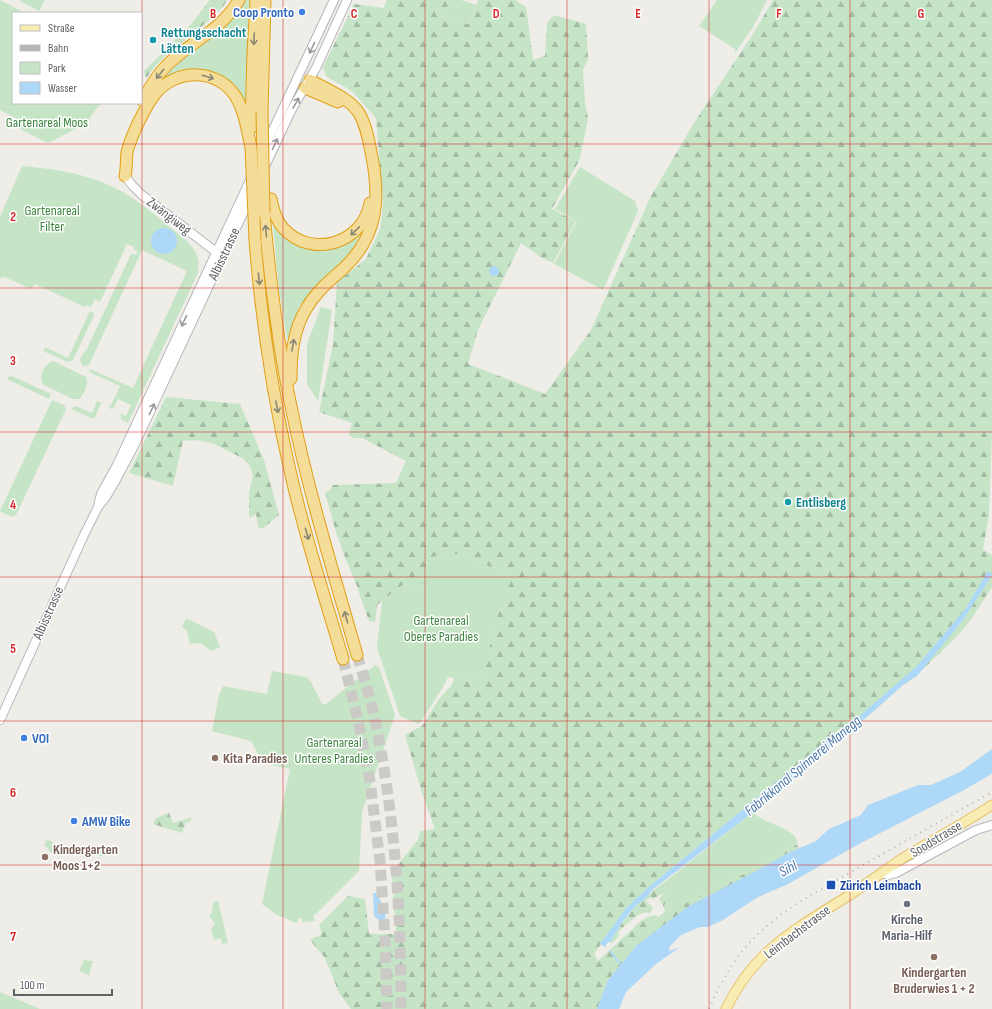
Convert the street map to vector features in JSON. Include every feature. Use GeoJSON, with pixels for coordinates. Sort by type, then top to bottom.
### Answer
{"type":"FeatureCollection","features":[{"type":"Feature","properties":{"kind":"highway"},"geometry":{"type":"LineString","coordinates":[[125,176],[120,167],[119,159],[121,149],[154,81],[170,62],[210,33],[222,22],[239,0]]}},
{"type":"Feature","properties":{"kind":"highway"},"geometry":{"type":"LineString","coordinates":[[256,0],[250,140],[255,240],[266,346],[283,438],[300,511],[342,659]]}},
{"type":"Feature","properties":{"kind":"highway"},"geometry":{"type":"LineString","coordinates":[[265,0],[262,168],[264,213],[279,339],[292,412],[314,503],[357,655]]}},
{"type":"Feature","properties":{"kind":"highway"},"geometry":{"type":"LineString","coordinates":[[125,176],[128,148],[144,111],[159,90],[166,83],[178,77],[204,75],[225,85],[232,92],[241,106],[250,140]]}},
{"type":"Feature","properties":{"kind":"highway"},"geometry":{"type":"LineString","coordinates":[[262,168],[276,217],[285,229],[300,240],[313,244],[331,244],[347,238],[358,228],[367,213],[370,198],[370,183],[361,134],[356,119],[351,111],[343,105],[308,84]]}},
{"type":"Feature","properties":{"kind":"highway"},"geometry":{"type":"LineString","coordinates":[[292,412],[291,355],[296,330],[304,311],[312,299],[325,284],[353,258],[363,243],[374,216],[377,185],[365,123],[359,111],[344,97],[308,84]]}},
{"type":"Feature","properties":{"kind":"main road","name":"Albisstrasse"},"geometry":{"type":"LineString","coordinates":[[220,254],[298,77],[334,0]]}},
{"type":"Feature","properties":{"kind":"main road","name":"Albisstrasse"},"geometry":{"type":"LineString","coordinates":[[0,720],[98,507],[101,494],[117,465],[284,127],[308,84],[347,0]]}},
{"type":"Feature","properties":{"kind":"main road"},"geometry":{"type":"LineString","coordinates":[[298,77],[308,84]]}},
{"type":"Feature","properties":{"kind":"main road","name":"Zwängiweg"},"geometry":{"type":"LineString","coordinates":[[125,176],[142,195],[220,254]]}},
{"type":"Feature","properties":{"kind":"main road","name":"Soodstrasse"},"geometry":{"type":"LineString","coordinates":[[881,873],[903,858],[992,805]]}},
{"type":"Feature","properties":{"kind":"main road","name":"Leimbachstrasse"},"geometry":{"type":"LineString","coordinates":[[726,1009],[748,972],[768,951],[798,927],[881,873],[888,875],[896,873],[976,830],[992,825]]}},
{"type":"Feature","properties":{"kind":"green space","name":"Gartenareal Moos"},"geometry":{"type":"Polygon","coordinates":[[[0,0],[23,12],[12,12],[12,104],[100,104],[85,124],[48,143],[18,128],[21,121],[0,110],[0,0]]]}},
{"type":"Feature","properties":{"kind":"green space"},"geometry":{"type":"Polygon","coordinates":[[[20,0],[45,0],[39,11],[20,0]]]}},
{"type":"Feature","properties":{"kind":"green space"},"geometry":{"type":"Polygon","coordinates":[[[210,0],[227,0],[217,13],[168,53],[146,78],[144,71],[192,23],[210,0]]]}},
{"type":"Feature","properties":{"kind":"green space"},"geometry":{"type":"Polygon","coordinates":[[[243,0],[249,0],[246,108],[207,73],[153,88],[164,72],[243,0]]]}},
{"type":"Feature","properties":{"kind":"green space"},"geometry":{"type":"Polygon","coordinates":[[[387,0],[451,0],[442,18],[469,24],[478,0],[515,0],[526,7],[533,60],[545,56],[547,23],[552,17],[557,16],[586,24],[588,59],[583,70],[585,101],[588,118],[580,159],[552,209],[576,221],[553,263],[542,258],[521,243],[478,330],[468,364],[545,394],[591,330],[651,196],[694,123],[755,31],[773,0],[992,0],[992,434],[989,514],[983,550],[992,555],[992,587],[970,621],[956,637],[916,676],[825,742],[651,885],[627,907],[594,954],[598,961],[641,921],[651,923],[666,911],[691,901],[748,872],[791,846],[797,845],[799,848],[786,854],[661,928],[637,945],[608,980],[597,1009],[351,1009],[339,993],[325,958],[310,940],[321,935],[319,925],[348,896],[365,899],[369,934],[396,934],[392,872],[418,840],[420,831],[435,829],[422,793],[405,735],[422,726],[439,699],[452,685],[454,678],[482,679],[495,623],[514,572],[488,566],[467,555],[445,553],[429,558],[422,584],[410,586],[404,584],[377,605],[375,622],[369,621],[335,529],[325,492],[329,491],[333,485],[396,483],[406,461],[362,438],[354,438],[349,435],[352,423],[319,412],[333,345],[337,282],[366,259],[381,227],[383,203],[376,118],[352,91],[327,77],[323,67],[354,4],[384,8],[387,0]]]}},
{"type":"Feature","properties":{"kind":"green space"},"geometry":{"type":"Polygon","coordinates":[[[451,0],[461,0],[476,5],[469,24],[442,18],[451,0]]]}},
{"type":"Feature","properties":{"kind":"green space"},"geometry":{"type":"Polygon","coordinates":[[[717,0],[767,0],[753,27],[735,53],[735,49],[699,26],[717,0]]]}},
{"type":"Feature","properties":{"kind":"green space","name":"Gartenareal Filter"},"geometry":{"type":"Polygon","coordinates":[[[22,166],[85,176],[121,191],[147,208],[187,241],[197,256],[199,265],[197,275],[128,423],[121,419],[120,414],[126,416],[131,405],[118,399],[113,409],[108,408],[110,407],[120,386],[91,373],[89,370],[90,369],[133,388],[187,271],[142,250],[89,365],[82,365],[80,359],[86,351],[131,254],[136,255],[138,252],[134,249],[134,247],[127,244],[100,302],[95,299],[91,307],[86,305],[85,307],[35,284],[31,289],[5,277],[0,278],[0,217],[22,166]]]}},
{"type":"Feature","properties":{"kind":"green space"},"geometry":{"type":"Polygon","coordinates":[[[580,167],[635,201],[638,211],[603,290],[554,264],[577,221],[555,209],[580,167]]]}},
{"type":"Feature","properties":{"kind":"green space"},"geometry":{"type":"Polygon","coordinates":[[[272,214],[317,249],[367,222],[363,238],[352,255],[299,306],[292,332],[287,339],[279,289],[272,214]]]}},
{"type":"Feature","properties":{"kind":"green space"},"geometry":{"type":"Polygon","coordinates":[[[321,307],[332,310],[318,401],[307,384],[307,344],[321,307]]]}},
{"type":"Feature","properties":{"kind":"green space"},"geometry":{"type":"Polygon","coordinates":[[[90,311],[94,313],[94,315],[73,360],[68,362],[43,351],[45,347],[68,358],[90,311]]]}},
{"type":"Feature","properties":{"kind":"green space"},"geometry":{"type":"Polygon","coordinates":[[[53,361],[86,377],[86,389],[79,399],[73,399],[44,385],[41,379],[42,372],[47,365],[53,361]]]}},
{"type":"Feature","properties":{"kind":"green space"},"geometry":{"type":"Polygon","coordinates":[[[12,376],[51,394],[49,399],[7,379],[8,377],[12,376]]]}},
{"type":"Feature","properties":{"kind":"green space"},"geometry":{"type":"Polygon","coordinates":[[[166,397],[240,404],[264,460],[279,515],[262,529],[258,527],[256,514],[249,518],[249,493],[253,475],[249,464],[242,458],[212,443],[195,440],[183,441],[173,486],[129,473],[166,397]]]}},
{"type":"Feature","properties":{"kind":"green space"},"geometry":{"type":"Polygon","coordinates":[[[52,400],[64,405],[66,409],[17,513],[13,516],[9,516],[0,511],[52,400]]]}},
{"type":"Feature","properties":{"kind":"green space"},"geometry":{"type":"Polygon","coordinates":[[[97,401],[101,403],[94,419],[71,409],[75,406],[92,413],[97,401]]]}},
{"type":"Feature","properties":{"kind":"green space","name":"Gartenareal Oberes Paradies"},"geometry":{"type":"Polygon","coordinates":[[[445,553],[467,555],[488,566],[515,572],[495,623],[482,679],[448,677],[421,722],[418,724],[400,716],[377,648],[382,601],[404,584],[410,586],[422,584],[429,558],[445,553]]]}},
{"type":"Feature","properties":{"kind":"green space"},"geometry":{"type":"Polygon","coordinates":[[[186,618],[214,632],[220,647],[212,651],[200,643],[190,644],[187,631],[182,627],[186,618]]]}},
{"type":"Feature","properties":{"kind":"green space","name":"Gartenareal Unteres Paradies"},"geometry":{"type":"Polygon","coordinates":[[[375,665],[379,667],[395,715],[362,812],[359,871],[316,914],[313,915],[315,921],[302,922],[301,918],[298,918],[298,922],[296,923],[277,915],[262,904],[290,769],[271,765],[272,759],[260,757],[251,741],[212,731],[219,695],[223,686],[267,694],[272,671],[307,677],[322,704],[326,704],[375,665]]]}},
{"type":"Feature","properties":{"kind":"green space"},"geometry":{"type":"Polygon","coordinates":[[[753,812],[792,834],[796,838],[798,844],[791,846],[748,872],[691,901],[665,912],[664,907],[668,893],[661,885],[753,812]]]}},
{"type":"Feature","properties":{"kind":"green space"},"geometry":{"type":"Polygon","coordinates":[[[169,813],[173,823],[192,817],[189,823],[186,822],[182,833],[153,824],[156,818],[169,813]]]}},
{"type":"Feature","properties":{"kind":"green space"},"geometry":{"type":"Polygon","coordinates":[[[47,839],[56,844],[58,847],[55,854],[50,852],[48,848],[44,846],[47,839]]]}},
{"type":"Feature","properties":{"kind":"green space"},"geometry":{"type":"Polygon","coordinates":[[[104,847],[106,856],[97,856],[98,849],[104,847]]]}},
{"type":"Feature","properties":{"kind":"green space"},"geometry":{"type":"Polygon","coordinates":[[[661,885],[668,893],[669,900],[665,903],[664,907],[659,899],[662,896],[661,894],[653,899],[651,897],[646,901],[653,908],[650,913],[640,914],[634,918],[618,933],[619,936],[611,944],[610,942],[632,910],[661,885]]]}},
{"type":"Feature","properties":{"kind":"green space"},"geometry":{"type":"Polygon","coordinates":[[[218,901],[228,943],[222,944],[221,938],[214,940],[211,929],[215,923],[209,916],[212,912],[214,902],[218,901]]]}},
{"type":"Feature","properties":{"kind":"green space"},"geometry":{"type":"Polygon","coordinates":[[[656,915],[658,917],[651,923],[641,921],[647,917],[656,915]]]}},
{"type":"Feature","properties":{"kind":"green space"},"geometry":{"type":"Polygon","coordinates":[[[84,960],[93,961],[89,975],[79,971],[84,960]]]}},
{"type":"Feature","properties":{"kind":"green space"},"geometry":{"type":"Polygon","coordinates":[[[0,992],[40,1009],[0,1009],[0,992]]]}},
{"type":"Feature","properties":{"kind":"water"},"geometry":{"type":"Polygon","coordinates":[[[164,228],[173,232],[177,241],[173,250],[164,254],[155,250],[151,241],[155,232],[164,228]]]}},
{"type":"Feature","properties":{"kind":"water"},"geometry":{"type":"Polygon","coordinates":[[[492,266],[496,266],[499,271],[496,276],[492,276],[489,273],[489,269],[492,266]]]}},
{"type":"Feature","properties":{"kind":"water"},"geometry":{"type":"Polygon","coordinates":[[[988,571],[992,575],[963,620],[917,676],[904,684],[753,812],[651,891],[622,922],[610,942],[608,942],[605,947],[600,944],[627,907],[651,885],[825,742],[848,726],[916,667],[966,608],[988,571]]]}},
{"type":"Feature","properties":{"kind":"water","name":"Sihl"},"geometry":{"type":"Polygon","coordinates":[[[992,749],[992,773],[990,775],[966,789],[859,844],[788,884],[758,897],[723,920],[708,927],[700,927],[681,935],[670,946],[669,951],[680,947],[656,964],[626,992],[619,1009],[597,1009],[608,980],[637,945],[689,906],[786,854],[816,841],[829,829],[861,815],[868,805],[918,785],[931,785],[960,772],[992,749]]]}},
{"type":"Feature","properties":{"kind":"water"},"geometry":{"type":"Polygon","coordinates":[[[373,893],[376,893],[383,906],[385,921],[379,920],[374,916],[373,893]]]}},
{"type":"Feature","properties":{"kind":"waterway","name":"Fabrikkanal Spinnerei Manegg"},"geometry":{"type":"LineString","coordinates":[[610,951],[622,966]]}},
{"type":"Feature","properties":{"kind":"tunnel"},"geometry":{"type":"LineString","coordinates":[[357,655],[370,698],[378,736],[390,814],[398,892],[401,1009]]}},
{"type":"Feature","properties":{"kind":"tunnel"},"geometry":{"type":"LineString","coordinates":[[343,659],[358,720],[370,781],[380,861],[385,938],[387,1009]]}},
{"type":"Feature","properties":{"kind":"railway"},"geometry":{"type":"LineString","coordinates":[[709,1009],[722,981],[733,964],[752,940],[774,920],[810,895],[992,792]]}},
{"type":"Feature","properties":{"kind":"place","name":"Coop Pronto"},"geometry":{"type":"Point","coordinates":[302,12]}},
{"type":"Feature","properties":{"kind":"place","name":"Rettungsschacht Lätten"},"geometry":{"type":"Point","coordinates":[153,40]}},
{"type":"Feature","properties":{"kind":"place","name":"Entlisberg"},"geometry":{"type":"Point","coordinates":[788,502]}},
{"type":"Feature","properties":{"kind":"place","name":"VOI"},"geometry":{"type":"Point","coordinates":[24,738]}},
{"type":"Feature","properties":{"kind":"place","name":"Kita Paradies"},"geometry":{"type":"Point","coordinates":[215,758]}},
{"type":"Feature","properties":{"kind":"place","name":"AMW Bike"},"geometry":{"type":"Point","coordinates":[74,821]}},
{"type":"Feature","properties":{"kind":"place","name":"Kindergarten Moos 1+2"},"geometry":{"type":"Point","coordinates":[45,857]}},
{"type":"Feature","properties":{"kind":"place","name":"Zürich Leimbach"},"geometry":{"type":"Point","coordinates":[831,885]}},
{"type":"Feature","properties":{"kind":"place","name":"Kirche Maria-Hilf"},"geometry":{"type":"Point","coordinates":[907,904]}},
{"type":"Feature","properties":{"kind":"place","name":"Kindergarten Bruderwies 1 + 2"},"geometry":{"type":"Point","coordinates":[934,957]}}]}
